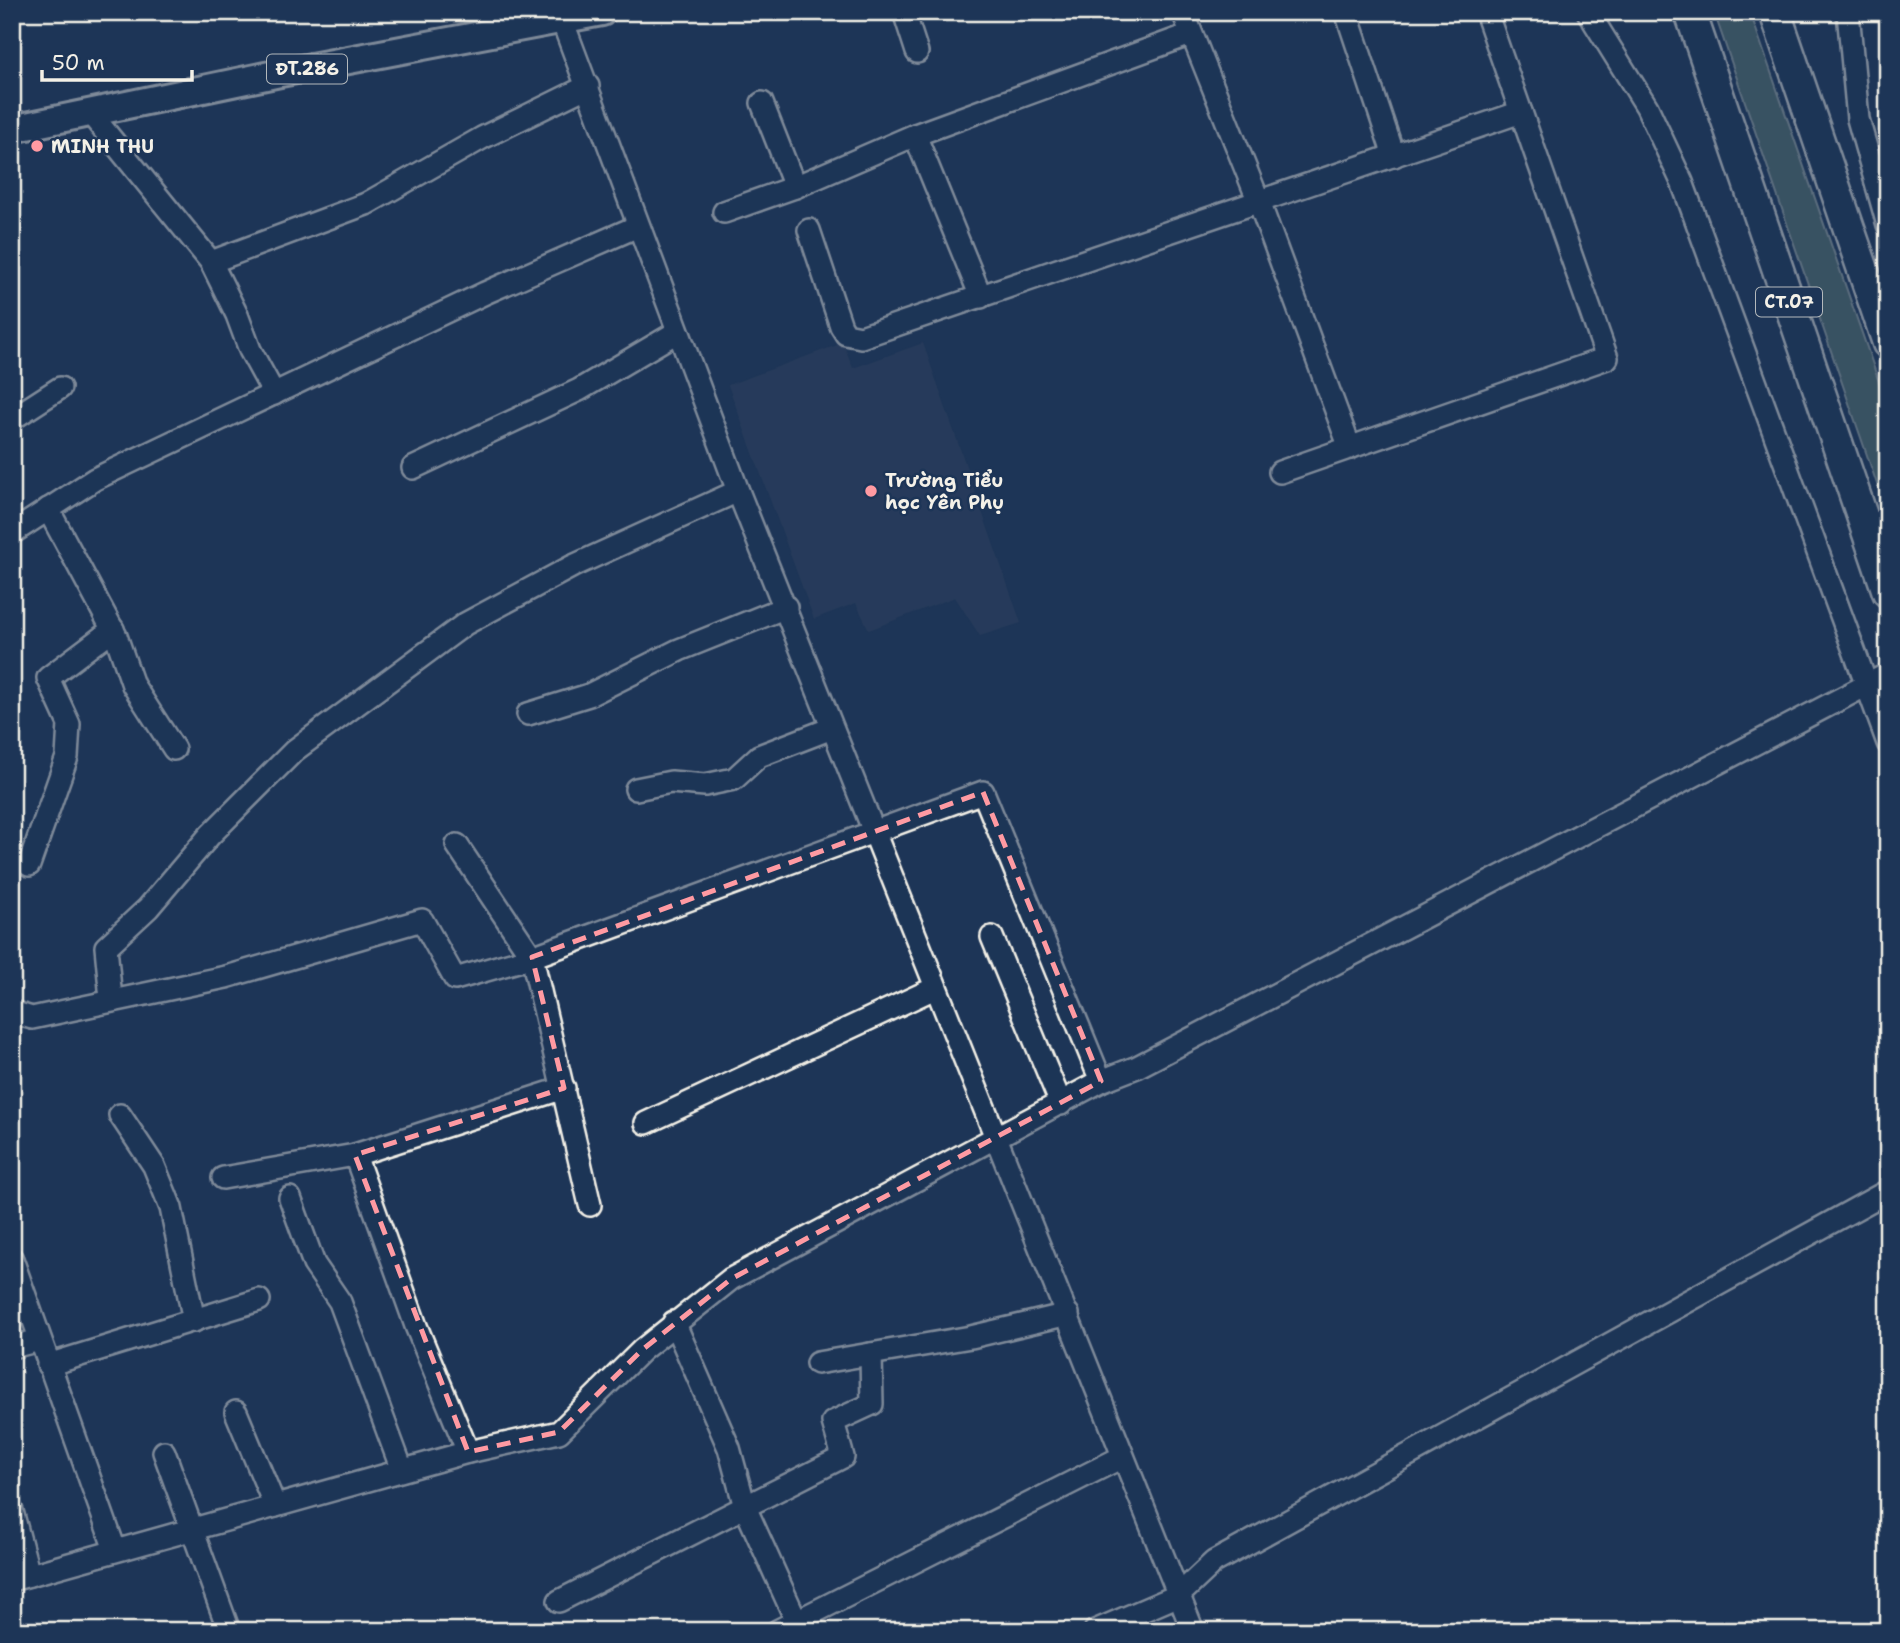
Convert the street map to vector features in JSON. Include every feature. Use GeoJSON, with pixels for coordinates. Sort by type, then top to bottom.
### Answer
{"type":"FeatureCollection","features":[{"type":"Feature","properties":{"kind":"highway","name":"CT.07"},"geometry":{"type":"LineString","coordinates":[[1690,12],[1888,593]]}},
{"type":"Feature","properties":{"kind":"highway"},"geometry":{"type":"LineString","coordinates":[[1775,12],[1888,343]]}},
{"type":"Feature","properties":{"kind":"main road","name":"ĐT.286"},"geometry":{"type":"LineString","coordinates":[[12,130],[560,16],[602,12]]}},
{"type":"Feature","properties":{"kind":"street"},"geometry":{"type":"LineString","coordinates":[[904,12],[917,51]]}},
{"type":"Feature","properties":{"kind":"street"},"geometry":{"type":"LineString","coordinates":[[1183,12],[1259,202],[1350,448]]}},
{"type":"Feature","properties":{"kind":"street"},"geometry":{"type":"LineString","coordinates":[[1346,12],[1394,156]]}},
{"type":"Feature","properties":{"kind":"street"},"geometry":{"type":"LineString","coordinates":[[1280,472],[1607,358],[1486,12]]}},
{"type":"Feature","properties":{"kind":"street"},"geometry":{"type":"LineString","coordinates":[[1588,12],[1647,107],[1682,182],[1888,743]]}},
{"type":"Feature","properties":{"kind":"street"},"geometry":{"type":"LineString","coordinates":[[1849,12],[1858,119],[1888,225]]}},
{"type":"Feature","properties":{"kind":"street"},"geometry":{"type":"LineString","coordinates":[[560,16],[738,491],[994,1138],[1069,1314],[1122,1457],[1193,1631]]}},
{"type":"Feature","properties":{"kind":"street"},"geometry":{"type":"LineString","coordinates":[[724,212],[795,187],[915,135],[1191,34]]}},
{"type":"Feature","properties":{"kind":"street"},"geometry":{"type":"LineString","coordinates":[[211,262],[366,204],[482,138],[588,86]]}},
{"type":"Feature","properties":{"kind":"street"},"geometry":{"type":"LineString","coordinates":[[762,103],[795,187]]}},
{"type":"Feature","properties":{"kind":"street"},"geometry":{"type":"LineString","coordinates":[[809,230],[841,326],[854,338],[1521,112]]}},
{"type":"Feature","properties":{"kind":"street"},"geometry":{"type":"LineString","coordinates":[[91,114],[211,262],[237,315],[250,350],[274,394]]}},
{"type":"Feature","properties":{"kind":"street"},"geometry":{"type":"LineString","coordinates":[[915,135],[981,297]]}},
{"type":"Feature","properties":{"kind":"street"},"geometry":{"type":"LineString","coordinates":[[12,533],[95,479],[485,293],[638,226]]}},
{"type":"Feature","properties":{"kind":"street"},"geometry":{"type":"LineString","coordinates":[[413,468],[579,390],[677,332]]}},
{"type":"Feature","properties":{"kind":"street"},"geometry":{"type":"LineString","coordinates":[[12,419],[60,388]]}},
{"type":"Feature","properties":{"kind":"street"},"geometry":{"type":"LineString","coordinates":[[111,999],[106,947],[148,908],[211,835],[295,750],[465,624],[573,566],[738,491]]}},
{"type":"Feature","properties":{"kind":"street"},"geometry":{"type":"LineString","coordinates":[[48,509],[113,629],[133,685],[174,749]]}},
{"type":"Feature","properties":{"kind":"street"},"geometry":{"type":"LineString","coordinates":[[528,714],[589,695],[679,650],[786,607]]}},
{"type":"Feature","properties":{"kind":"street"},"geometry":{"type":"LineString","coordinates":[[29,865],[67,757],[69,724],[48,678],[113,629]]}},
{"type":"Feature","properties":{"kind":"street"},"geometry":{"type":"LineString","coordinates":[[12,1511],[21,1578],[468,1452],[559,1432],[674,1322],[731,1279],[1101,1081],[1137,1067],[1886,676]]}},
{"type":"Feature","properties":{"kind":"street"},"geometry":{"type":"LineString","coordinates":[[636,789],[671,782],[705,785],[733,779],[758,756],[832,728]]}},
{"type":"Feature","properties":{"kind":"street"},"geometry":{"type":"LineString","coordinates":[[12,1012],[32,1018],[111,999],[226,977],[422,920],[455,979],[533,957],[983,792],[1101,1081]]}},
{"type":"Feature","properties":{"kind":"street"},"geometry":{"type":"LineString","coordinates":[[457,845],[533,957],[590,1205]]}},
{"type":"Feature","properties":{"kind":"street"},"geometry":{"type":"LineString","coordinates":[[992,937],[1061,1104]]}},
{"type":"Feature","properties":{"kind":"street"},"geometry":{"type":"LineString","coordinates":[[646,1124],[935,988]]}},
{"type":"Feature","properties":{"kind":"street"},"geometry":{"type":"LineString","coordinates":[[223,1178],[355,1155],[564,1088]]}},
{"type":"Feature","properties":{"kind":"street"},"geometry":{"type":"LineString","coordinates":[[120,1115],[154,1166],[171,1208],[194,1321]]}},
{"type":"Feature","properties":{"kind":"street"},"geometry":{"type":"LineString","coordinates":[[355,1155],[416,1326],[468,1452]]}},
{"type":"Feature","properties":{"kind":"street"},"geometry":{"type":"LineString","coordinates":[[1095,1631],[1180,1595],[1214,1562],[1888,1191]]}},
{"type":"Feature","properties":{"kind":"street"},"geometry":{"type":"LineString","coordinates":[[290,1198],[314,1264],[340,1302],[402,1470]]}},
{"type":"Feature","properties":{"kind":"street"},"geometry":{"type":"LineString","coordinates":[[12,1259],[115,1550]]}},
{"type":"Feature","properties":{"kind":"street"},"geometry":{"type":"LineString","coordinates":[[48,1365],[259,1300]]}},
{"type":"Feature","properties":{"kind":"street"},"geometry":{"type":"LineString","coordinates":[[817,1363],[971,1337],[1069,1314]]}},
{"type":"Feature","properties":{"kind":"street"},"geometry":{"type":"LineString","coordinates":[[674,1322],[729,1448],[745,1507],[796,1620]]}},
{"type":"Feature","properties":{"kind":"street"},"geometry":{"type":"LineString","coordinates":[[12,1347],[40,1340]]}},
{"type":"Feature","properties":{"kind":"street"},"geometry":{"type":"LineString","coordinates":[[559,1601],[843,1457],[833,1422],[872,1404],[871,1354]]}},
{"type":"Feature","properties":{"kind":"street"},"geometry":{"type":"LineString","coordinates":[[236,1412],[275,1506]]}},
{"type":"Feature","properties":{"kind":"street"},"geometry":{"type":"LineString","coordinates":[[164,1452],[229,1631]]}},
{"type":"Feature","properties":{"kind":"street"},"geometry":{"type":"LineString","coordinates":[[777,1631],[1122,1457]]}},
{"type":"Feature","properties":{"kind":"highlighted area"},"geometry":{"type":"Polygon","coordinates":[[[983,792],[1101,1081],[731,1279],[642,1350],[559,1432],[468,1452],[355,1155],[564,1088],[532,957],[983,792]]]}},
{"type":"Feature","properties":{"kind":"shaded area","name":"Trường Tiểu học Yên Phụ"},"geometry":{"type":"Polygon","coordinates":[[[843,343],[853,368],[923,343],[1021,623],[980,636],[955,597],[869,630],[856,603],[814,619],[728,385],[843,343]]]}},
{"type":"Feature","properties":{"kind":"green space"},"geometry":{"type":"Polygon","coordinates":[[[1714,12],[1750,12],[1888,408],[1888,516],[1714,12]]]}},
{"type":"Feature","properties":{"kind":"place","name":"MINH THU"},"geometry":{"type":"Point","coordinates":[37,146]}},
{"type":"Feature","properties":{"kind":"place","name":"Trường Tiểu học Yên Phụ"},"geometry":{"type":"Point","coordinates":[871,491]}}]}
